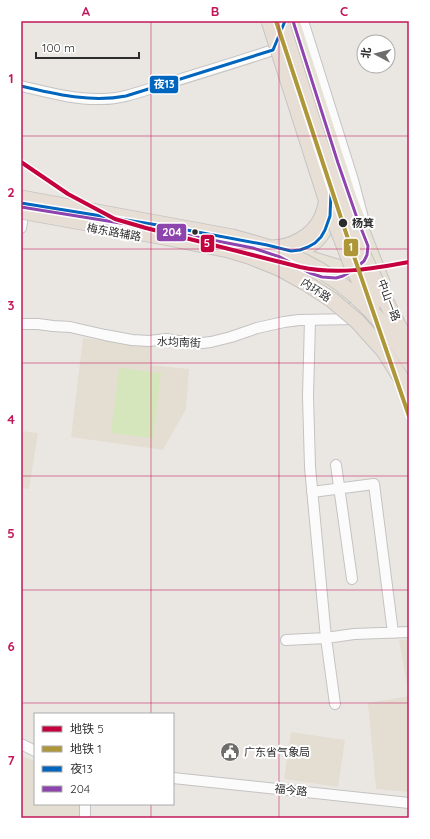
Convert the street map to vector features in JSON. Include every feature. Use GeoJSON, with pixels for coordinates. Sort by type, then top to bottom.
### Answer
{"type":"FeatureCollection","features":[{"type":"Feature","properties":{"kind":"highway"},"geometry":{"type":"LineString","coordinates":[[269,21],[315,168],[334,220],[352,266],[396,356],[409,387]]}},
{"type":"Feature","properties":{"kind":"highway"},"geometry":{"type":"LineString","coordinates":[[278,24],[314,127],[356,239],[367,264],[409,346]]}},
{"type":"Feature","properties":{"kind":"highway"},"geometry":{"type":"LineString","coordinates":[[155,230],[266,248],[281,247],[305,237],[317,226],[321,219],[326,205],[327,195],[326,174],[314,127]]}},
{"type":"Feature","properties":{"kind":"highway","name":"内环路"},"geometry":{"type":"LineString","coordinates":[[21,198],[232,237],[298,258],[337,280],[366,306],[389,333],[405,362]]}},
{"type":"Feature","properties":{"kind":"highway","name":"内环路"},"geometry":{"type":"LineString","coordinates":[[21,213],[155,230],[229,250],[279,268],[332,300],[357,321],[382,348],[409,391]]}},
{"type":"Feature","properties":{"kind":"main road","name":"中山一路"},"geometry":{"type":"LineString","coordinates":[[292,21],[357,218],[405,334],[409,352]]}},
{"type":"Feature","properties":{"kind":"main road"},"geometry":{"type":"LineString","coordinates":[[273,50],[278,24]]}},
{"type":"Feature","properties":{"kind":"main road","name":"中山一路"},"geometry":{"type":"LineString","coordinates":[[278,24],[355,268],[375,301]]}},
{"type":"Feature","properties":{"kind":"main road"},"geometry":{"type":"LineString","coordinates":[[290,251],[308,247],[315,243],[323,235],[331,210],[331,192]]}},
{"type":"Feature","properties":{"kind":"main road"},"geometry":{"type":"LineString","coordinates":[[21,203],[155,230],[268,246],[342,267],[355,268]]}},
{"type":"Feature","properties":{"kind":"main road"},"geometry":{"type":"LineString","coordinates":[[21,213],[104,225],[167,231],[253,248],[280,257],[315,275],[328,278],[339,277],[364,261],[367,255],[368,246]]}},
{"type":"Feature","properties":{"kind":"main road"},"geometry":{"type":"LineString","coordinates":[[301,268],[330,289],[405,362]]}},
{"type":"Feature","properties":{"kind":"main road"},"geometry":{"type":"LineString","coordinates":[[355,268],[405,362]]}},
{"type":"Feature","properties":{"kind":"main road","name":"中山一路"},"geometry":{"type":"LineString","coordinates":[[383,322],[405,362],[409,395]]}},
{"type":"Feature","properties":{"kind":"street"},"geometry":{"type":"LineString","coordinates":[[264,21],[324,210],[325,218],[323,235]]}},
{"type":"Feature","properties":{"kind":"street"},"geometry":{"type":"LineString","coordinates":[[278,24],[284,21]]}},
{"type":"Feature","properties":{"kind":"street"},"geometry":{"type":"LineString","coordinates":[[303,21],[353,180],[363,217],[368,246]]}},
{"type":"Feature","properties":{"kind":"street"},"geometry":{"type":"LineString","coordinates":[[21,86],[94,100],[114,98],[273,50],[288,57],[311,79]]}},
{"type":"Feature","properties":{"kind":"street","name":"梅东路辅路"},"geometry":{"type":"LineString","coordinates":[[21,194],[134,216],[155,230]]}},
{"type":"Feature","properties":{"kind":"street"},"geometry":{"type":"LineString","coordinates":[[21,213],[21,228]]}},
{"type":"Feature","properties":{"kind":"street","name":"水均南街"},"geometry":{"type":"LineString","coordinates":[[21,324],[70,327],[132,340],[149,341],[166,339],[190,343],[202,343],[217,341],[257,328],[294,320],[360,319]]}},
{"type":"Feature","properties":{"kind":"street"},"geometry":{"type":"LineString","coordinates":[[310,320],[308,396],[310,467],[326,638],[335,704]]}},
{"type":"Feature","properties":{"kind":"street"},"geometry":{"type":"LineString","coordinates":[[336,465],[352,579]]}},
{"type":"Feature","properties":{"kind":"street"},"geometry":{"type":"LineString","coordinates":[[312,492],[374,484],[393,633]]}},
{"type":"Feature","properties":{"kind":"street"},"geometry":{"type":"LineString","coordinates":[[286,640],[326,638],[354,634],[409,632]]}},
{"type":"Feature","properties":{"kind":"street"},"geometry":{"type":"LineString","coordinates":[[21,744],[34,750]]}},
{"type":"Feature","properties":{"kind":"street","name":"福今路"},"geometry":{"type":"LineString","coordinates":[[174,778],[409,803]]}},
{"type":"Feature","properties":{"kind":"street"},"geometry":{"type":"LineString","coordinates":[[85,805],[85,818]]}},
{"type":"Feature","properties":{"kind":"shaded area"},"geometry":{"type":"Polygon","coordinates":[[[83,338],[151,346],[150,365],[189,369],[186,409],[163,450],[71,437],[83,338]]]}},
{"type":"Feature","properties":{"kind":"shaded area"},"geometry":{"type":"Polygon","coordinates":[[[21,431],[38,433],[29,489],[21,488],[21,431]]]}},
{"type":"Feature","properties":{"kind":"shaded area"},"geometry":{"type":"Polygon","coordinates":[[[409,639],[409,696],[399,640],[409,639]]]}},
{"type":"Feature","properties":{"kind":"shaded area"},"geometry":{"type":"Polygon","coordinates":[[[409,696],[409,792],[376,789],[368,703],[409,696]]]}},
{"type":"Feature","properties":{"kind":"shaded area"},"geometry":{"type":"Polygon","coordinates":[[[291,732],[345,740],[338,787],[284,779],[291,732]]]}},
{"type":"Feature","properties":{"kind":"shaded area"},"geometry":{"type":"Polygon","coordinates":[[[21,756],[34,761],[34,805],[81,805],[80,818],[21,818],[21,756]]]}},
{"type":"Feature","properties":{"kind":"green space"},"geometry":{"type":"Polygon","coordinates":[[[119,368],[161,373],[153,438],[111,433],[119,368]]]}},
{"type":"Feature","properties":{"kind":"metro line","name":"1"},"geometry":{"type":"LineString","coordinates":[[276,21],[348,239],[409,416]]}},
{"type":"Feature","properties":{"kind":"metro line","name":"5"},"geometry":{"type":"LineString","coordinates":[[21,162],[68,194],[115,219],[146,228],[300,267],[327,271],[382,267],[409,262]]}},
{"type":"Feature","properties":{"kind":"transit line","name":"夜13"},"geometry":{"type":"LineString","coordinates":[[21,203],[176,228],[291,251],[300,250],[315,243],[325,230],[330,216],[331,192],[276,21]]}},
{"type":"Feature","properties":{"kind":"transit line","name":"夜13"},"geometry":{"type":"LineString","coordinates":[[21,86],[73,97],[99,99],[126,96],[273,50],[285,21]]}},
{"type":"Feature","properties":{"kind":"transit line","name":"204"},"geometry":{"type":"LineString","coordinates":[[21,207],[145,227],[253,248],[280,257],[310,273],[322,277],[336,278],[352,271],[364,261],[367,255],[368,246],[338,163],[293,21]]}},
{"type":"Feature","properties":{"kind":"place","name":"杨箕"},"geometry":{"type":"Point","coordinates":[343,223]}},
{"type":"Feature","properties":{"kind":"place","name":"广东省气象局"},"geometry":{"type":"Point","coordinates":[230,752]}}]}
